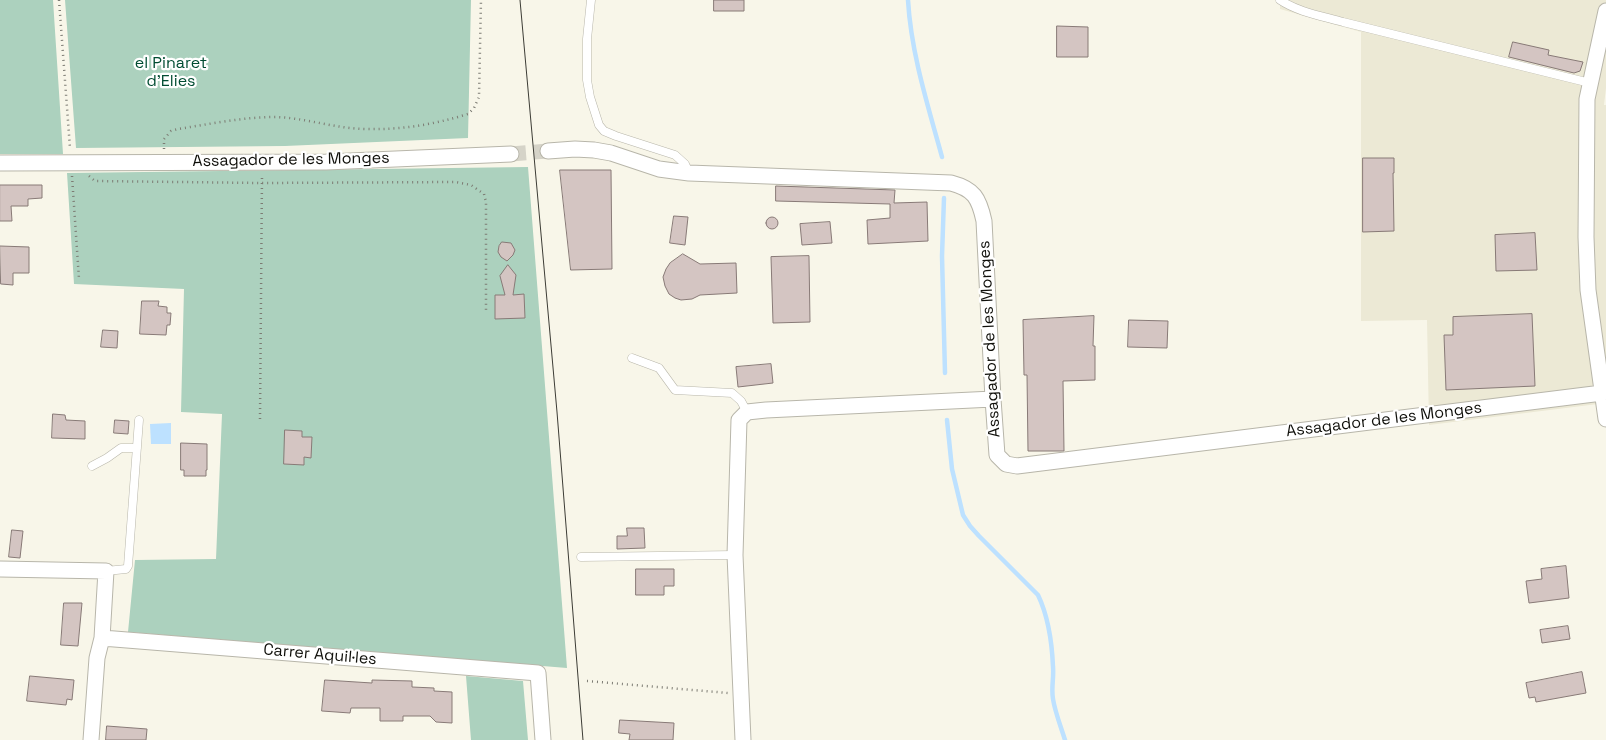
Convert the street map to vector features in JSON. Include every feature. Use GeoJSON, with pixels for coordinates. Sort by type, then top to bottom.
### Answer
{"type":"FeatureCollection","features":[{"type":"Feature","properties":{"kind":"street"},"geometry":{"type":"LineString","coordinates":[[1606,11],[1587,99],[1586,237],[1588,290],[1602,356],[1602,393],[1606,419]]}},
{"type":"Feature","properties":{"kind":"street","name":"Assagador de les Monges"},"geometry":{"type":"LineString","coordinates":[[548,151],[594,150],[611,153],[659,169],[689,173],[951,183],[966,188],[976,196],[984,221],[997,455],[1006,464],[1017,466],[1602,393]]}},
{"type":"Feature","properties":{"kind":"street","name":"Assagador de les Monges"},"geometry":{"type":"LineString","coordinates":[[0,163],[326,162],[511,154]]}},
{"type":"Feature","properties":{"kind":"street"},"geometry":{"type":"LineString","coordinates":[[743,740],[735,555],[739,420],[747,412],[766,410],[993,399]]}},
{"type":"Feature","properties":{"kind":"street"},"geometry":{"type":"LineString","coordinates":[[0,569],[106,571],[102,638],[97,658],[91,740]]}},
{"type":"Feature","properties":{"kind":"street","name":"Carrer Aquil·les"},"geometry":{"type":"LineString","coordinates":[[102,638],[538,673],[543,740]]}},
{"type":"Feature","properties":{"kind":"lane"},"geometry":{"type":"LineString","coordinates":[[592,0],[587,39],[587,80],[599,125],[604,131],[616,136],[675,155],[685,164],[689,173]]}},
{"type":"Feature","properties":{"kind":"lane"},"geometry":{"type":"LineString","coordinates":[[1280,0],[1297,8],[1343,22],[1590,83]]}},
{"type":"Feature","properties":{"kind":"lane"},"geometry":{"type":"LineString","coordinates":[[632,358],[659,368],[675,390],[732,392],[741,401],[747,412]]}},
{"type":"Feature","properties":{"kind":"lane"},"geometry":{"type":"LineString","coordinates":[[106,571],[126,569],[128,566],[139,420]]}},
{"type":"Feature","properties":{"kind":"lane"},"geometry":{"type":"LineString","coordinates":[[92,466],[108,458],[121,448],[137,448]]}},
{"type":"Feature","properties":{"kind":"lane"},"geometry":{"type":"LineString","coordinates":[[581,557],[735,555]]}},
{"type":"Feature","properties":{"kind":"path"},"geometry":{"type":"LineString","coordinates":[[59,0],[79,279]]}},
{"type":"Feature","properties":{"kind":"path"},"geometry":{"type":"LineString","coordinates":[[164,162],[164,139],[171,132],[178,129],[253,118],[303,120],[362,129],[416,127],[468,114],[474,108],[478,97],[481,0]]}},
{"type":"Feature","properties":{"kind":"path"},"geometry":{"type":"LineString","coordinates":[[88,162],[90,177],[96,181],[262,184],[456,182],[471,185],[484,194],[486,202],[486,310]]}},
{"type":"Feature","properties":{"kind":"path"},"geometry":{"type":"LineString","coordinates":[[260,419],[262,162]]}},
{"type":"Feature","properties":{"kind":"path"},"geometry":{"type":"LineString","coordinates":[[587,681],[742,694]]}},
{"type":"Feature","properties":{"kind":"shaded area"},"geometry":{"type":"Polygon","coordinates":[[[1280,0],[1606,0],[1606,88],[1604,105],[1606,105],[1606,403],[1429,425],[1427,320],[1361,321],[1361,32],[1280,9],[1280,0]]]}},
{"type":"Feature","properties":{"kind":"green space"},"geometry":{"type":"Polygon","coordinates":[[[0,0],[53,0],[63,154],[0,154],[0,0]]]}},
{"type":"Feature","properties":{"kind":"green space","name":"el Pinaret d'Elies"},"geometry":{"type":"Polygon","coordinates":[[[65,0],[471,0],[468,138],[285,146],[76,148],[65,0]]]}},
{"type":"Feature","properties":{"kind":"green space"},"geometry":{"type":"Polygon","coordinates":[[[528,167],[567,668],[128,632],[135,560],[216,559],[222,414],[181,412],[184,289],[74,284],[67,173],[528,167]]]}},
{"type":"Feature","properties":{"kind":"green space"},"geometry":{"type":"Polygon","coordinates":[[[466,676],[523,681],[528,740],[471,740],[466,676]]]}},
{"type":"Feature","properties":{"kind":"water"},"geometry":{"type":"Polygon","coordinates":[[[171,423],[171,444],[151,444],[150,424],[171,423]]]}},
{"type":"Feature","properties":{"kind":"building"},"geometry":{"type":"Polygon","coordinates":[[[714,0],[744,0],[744,11],[714,11],[714,0]]]}},
{"type":"Feature","properties":{"kind":"building"},"geometry":{"type":"Polygon","coordinates":[[[1057,26],[1088,27],[1088,57],[1057,57],[1057,26]]]}},
{"type":"Feature","properties":{"kind":"building"},"geometry":{"type":"Polygon","coordinates":[[[1513,42],[1549,50],[1548,55],[1583,62],[1580,71],[1574,73],[1509,57],[1513,42]]]}},
{"type":"Feature","properties":{"kind":"building"},"geometry":{"type":"Polygon","coordinates":[[[1363,158],[1394,158],[1394,231],[1363,232],[1363,158]]]}},
{"type":"Feature","properties":{"kind":"building"},"geometry":{"type":"Polygon","coordinates":[[[560,170],[611,170],[612,269],[571,270],[560,170]]]}},
{"type":"Feature","properties":{"kind":"building"},"geometry":{"type":"Polygon","coordinates":[[[0,185],[42,185],[42,198],[28,199],[28,206],[11,206],[12,221],[0,221],[0,185]]]}},
{"type":"Feature","properties":{"kind":"building"},"geometry":{"type":"Polygon","coordinates":[[[776,186],[895,190],[894,203],[927,202],[928,241],[868,244],[867,220],[890,218],[890,204],[776,201],[776,186]]]}},
{"type":"Feature","properties":{"kind":"building"},"geometry":{"type":"Polygon","coordinates":[[[674,216],[688,217],[685,245],[670,243],[674,216]]]}},
{"type":"Feature","properties":{"kind":"building"},"geometry":{"type":"Polygon","coordinates":[[[774,217],[777,218],[777,228],[770,229],[767,228],[766,221],[767,218],[774,217]]]}},
{"type":"Feature","properties":{"kind":"building"},"geometry":{"type":"Polygon","coordinates":[[[830,222],[832,243],[802,245],[800,224],[830,222]]]}},
{"type":"Feature","properties":{"kind":"building"},"geometry":{"type":"Polygon","coordinates":[[[1535,233],[1537,270],[1496,271],[1495,235],[1535,233]]]}},
{"type":"Feature","properties":{"kind":"building"},"geometry":{"type":"Polygon","coordinates":[[[502,242],[511,243],[515,250],[507,261],[498,252],[502,242]]]}},
{"type":"Feature","properties":{"kind":"building"},"geometry":{"type":"Polygon","coordinates":[[[0,246],[29,247],[29,273],[13,273],[13,285],[1,284],[0,246]]]}},
{"type":"Feature","properties":{"kind":"building"},"geometry":{"type":"Polygon","coordinates":[[[683,254],[700,264],[736,263],[737,293],[700,295],[692,299],[681,300],[669,294],[663,277],[670,263],[683,254]]]}},
{"type":"Feature","properties":{"kind":"building"},"geometry":{"type":"Polygon","coordinates":[[[809,256],[810,322],[773,323],[771,257],[809,256]]]}},
{"type":"Feature","properties":{"kind":"building"},"geometry":{"type":"Polygon","coordinates":[[[508,265],[516,275],[513,295],[524,294],[525,318],[495,319],[495,295],[505,295],[500,276],[508,265]]]}},
{"type":"Feature","properties":{"kind":"building"},"geometry":{"type":"Polygon","coordinates":[[[142,301],[159,301],[158,306],[167,307],[167,313],[171,313],[170,325],[167,325],[166,335],[140,334],[142,301]]]}},
{"type":"Feature","properties":{"kind":"building"},"geometry":{"type":"Polygon","coordinates":[[[1532,314],[1535,386],[1446,390],[1444,335],[1453,335],[1453,317],[1532,314]]]}},
{"type":"Feature","properties":{"kind":"building"},"geometry":{"type":"Polygon","coordinates":[[[1094,316],[1095,380],[1063,381],[1064,451],[1028,451],[1027,375],[1024,375],[1023,320],[1094,316]]]}},
{"type":"Feature","properties":{"kind":"building"},"geometry":{"type":"Polygon","coordinates":[[[1129,320],[1168,321],[1167,348],[1128,347],[1129,320]]]}},
{"type":"Feature","properties":{"kind":"building"},"geometry":{"type":"Polygon","coordinates":[[[103,330],[118,331],[117,348],[101,347],[103,330]]]}},
{"type":"Feature","properties":{"kind":"building"},"geometry":{"type":"Polygon","coordinates":[[[771,364],[773,383],[738,387],[736,367],[771,364]]]}},
{"type":"Feature","properties":{"kind":"building"},"geometry":{"type":"Polygon","coordinates":[[[53,414],[65,415],[66,420],[85,421],[85,439],[52,438],[53,414]]]}},
{"type":"Feature","properties":{"kind":"building"},"geometry":{"type":"Polygon","coordinates":[[[115,420],[129,421],[128,434],[114,433],[115,420]]]}},
{"type":"Feature","properties":{"kind":"building"},"geometry":{"type":"Polygon","coordinates":[[[285,430],[302,431],[302,437],[312,437],[311,458],[304,457],[304,465],[284,464],[285,430]]]}},
{"type":"Feature","properties":{"kind":"building"},"geometry":{"type":"Polygon","coordinates":[[[181,443],[207,444],[206,476],[184,476],[184,470],[181,470],[181,443]]]}},
{"type":"Feature","properties":{"kind":"building"},"geometry":{"type":"Polygon","coordinates":[[[627,528],[644,528],[645,548],[617,549],[617,536],[627,536],[627,528]]]}},
{"type":"Feature","properties":{"kind":"building"},"geometry":{"type":"Polygon","coordinates":[[[12,530],[23,531],[20,558],[9,557],[12,530]]]}},
{"type":"Feature","properties":{"kind":"building"},"geometry":{"type":"Polygon","coordinates":[[[1566,566],[1569,598],[1529,603],[1526,581],[1542,579],[1541,569],[1566,566]]]}},
{"type":"Feature","properties":{"kind":"building"},"geometry":{"type":"Polygon","coordinates":[[[636,569],[674,569],[674,586],[664,586],[664,595],[636,595],[636,569]]]}},
{"type":"Feature","properties":{"kind":"building"},"geometry":{"type":"Polygon","coordinates":[[[64,603],[82,603],[78,646],[61,645],[64,603]]]}},
{"type":"Feature","properties":{"kind":"building"},"geometry":{"type":"Polygon","coordinates":[[[1568,626],[1570,639],[1542,643],[1540,630],[1568,626]]]}},
{"type":"Feature","properties":{"kind":"building"},"geometry":{"type":"Polygon","coordinates":[[[1582,672],[1586,693],[1536,702],[1535,697],[1529,698],[1526,683],[1582,672]]]}},
{"type":"Feature","properties":{"kind":"building"},"geometry":{"type":"Polygon","coordinates":[[[30,676],[74,680],[72,700],[67,699],[66,705],[27,701],[30,676]]]}},
{"type":"Feature","properties":{"kind":"building"},"geometry":{"type":"Polygon","coordinates":[[[325,680],[372,683],[372,680],[412,681],[412,687],[434,688],[434,691],[452,692],[452,723],[436,722],[430,716],[403,716],[403,721],[380,721],[380,708],[351,708],[350,713],[322,711],[325,680]]]}},
{"type":"Feature","properties":{"kind":"building"},"geometry":{"type":"Polygon","coordinates":[[[620,720],[674,723],[673,740],[629,740],[630,734],[619,733],[620,720]]]}},
{"type":"Feature","properties":{"kind":"building"},"geometry":{"type":"Polygon","coordinates":[[[107,726],[147,729],[146,740],[106,740],[107,726]]]}},
{"type":"Feature","properties":{"kind":"waterway"},"geometry":{"type":"LineString","coordinates":[[908,0],[916,60],[942,157]]}},
{"type":"Feature","properties":{"kind":"waterway"},"geometry":{"type":"LineString","coordinates":[[944,198],[942,256],[945,373]]}},
{"type":"Feature","properties":{"kind":"waterway"},"geometry":{"type":"LineString","coordinates":[[947,420],[952,469],[963,515],[979,536],[1038,595],[1042,604],[1051,639],[1053,699],[1065,740]]}},
{"type":"Feature","properties":{"kind":"tunnel"},"geometry":{"type":"LineString","coordinates":[[511,154],[548,151]]}},
{"type":"Feature","properties":{"kind":"tram line"},"geometry":{"type":"LineString","coordinates":[[520,0],[557,412],[583,740]]}}]}
